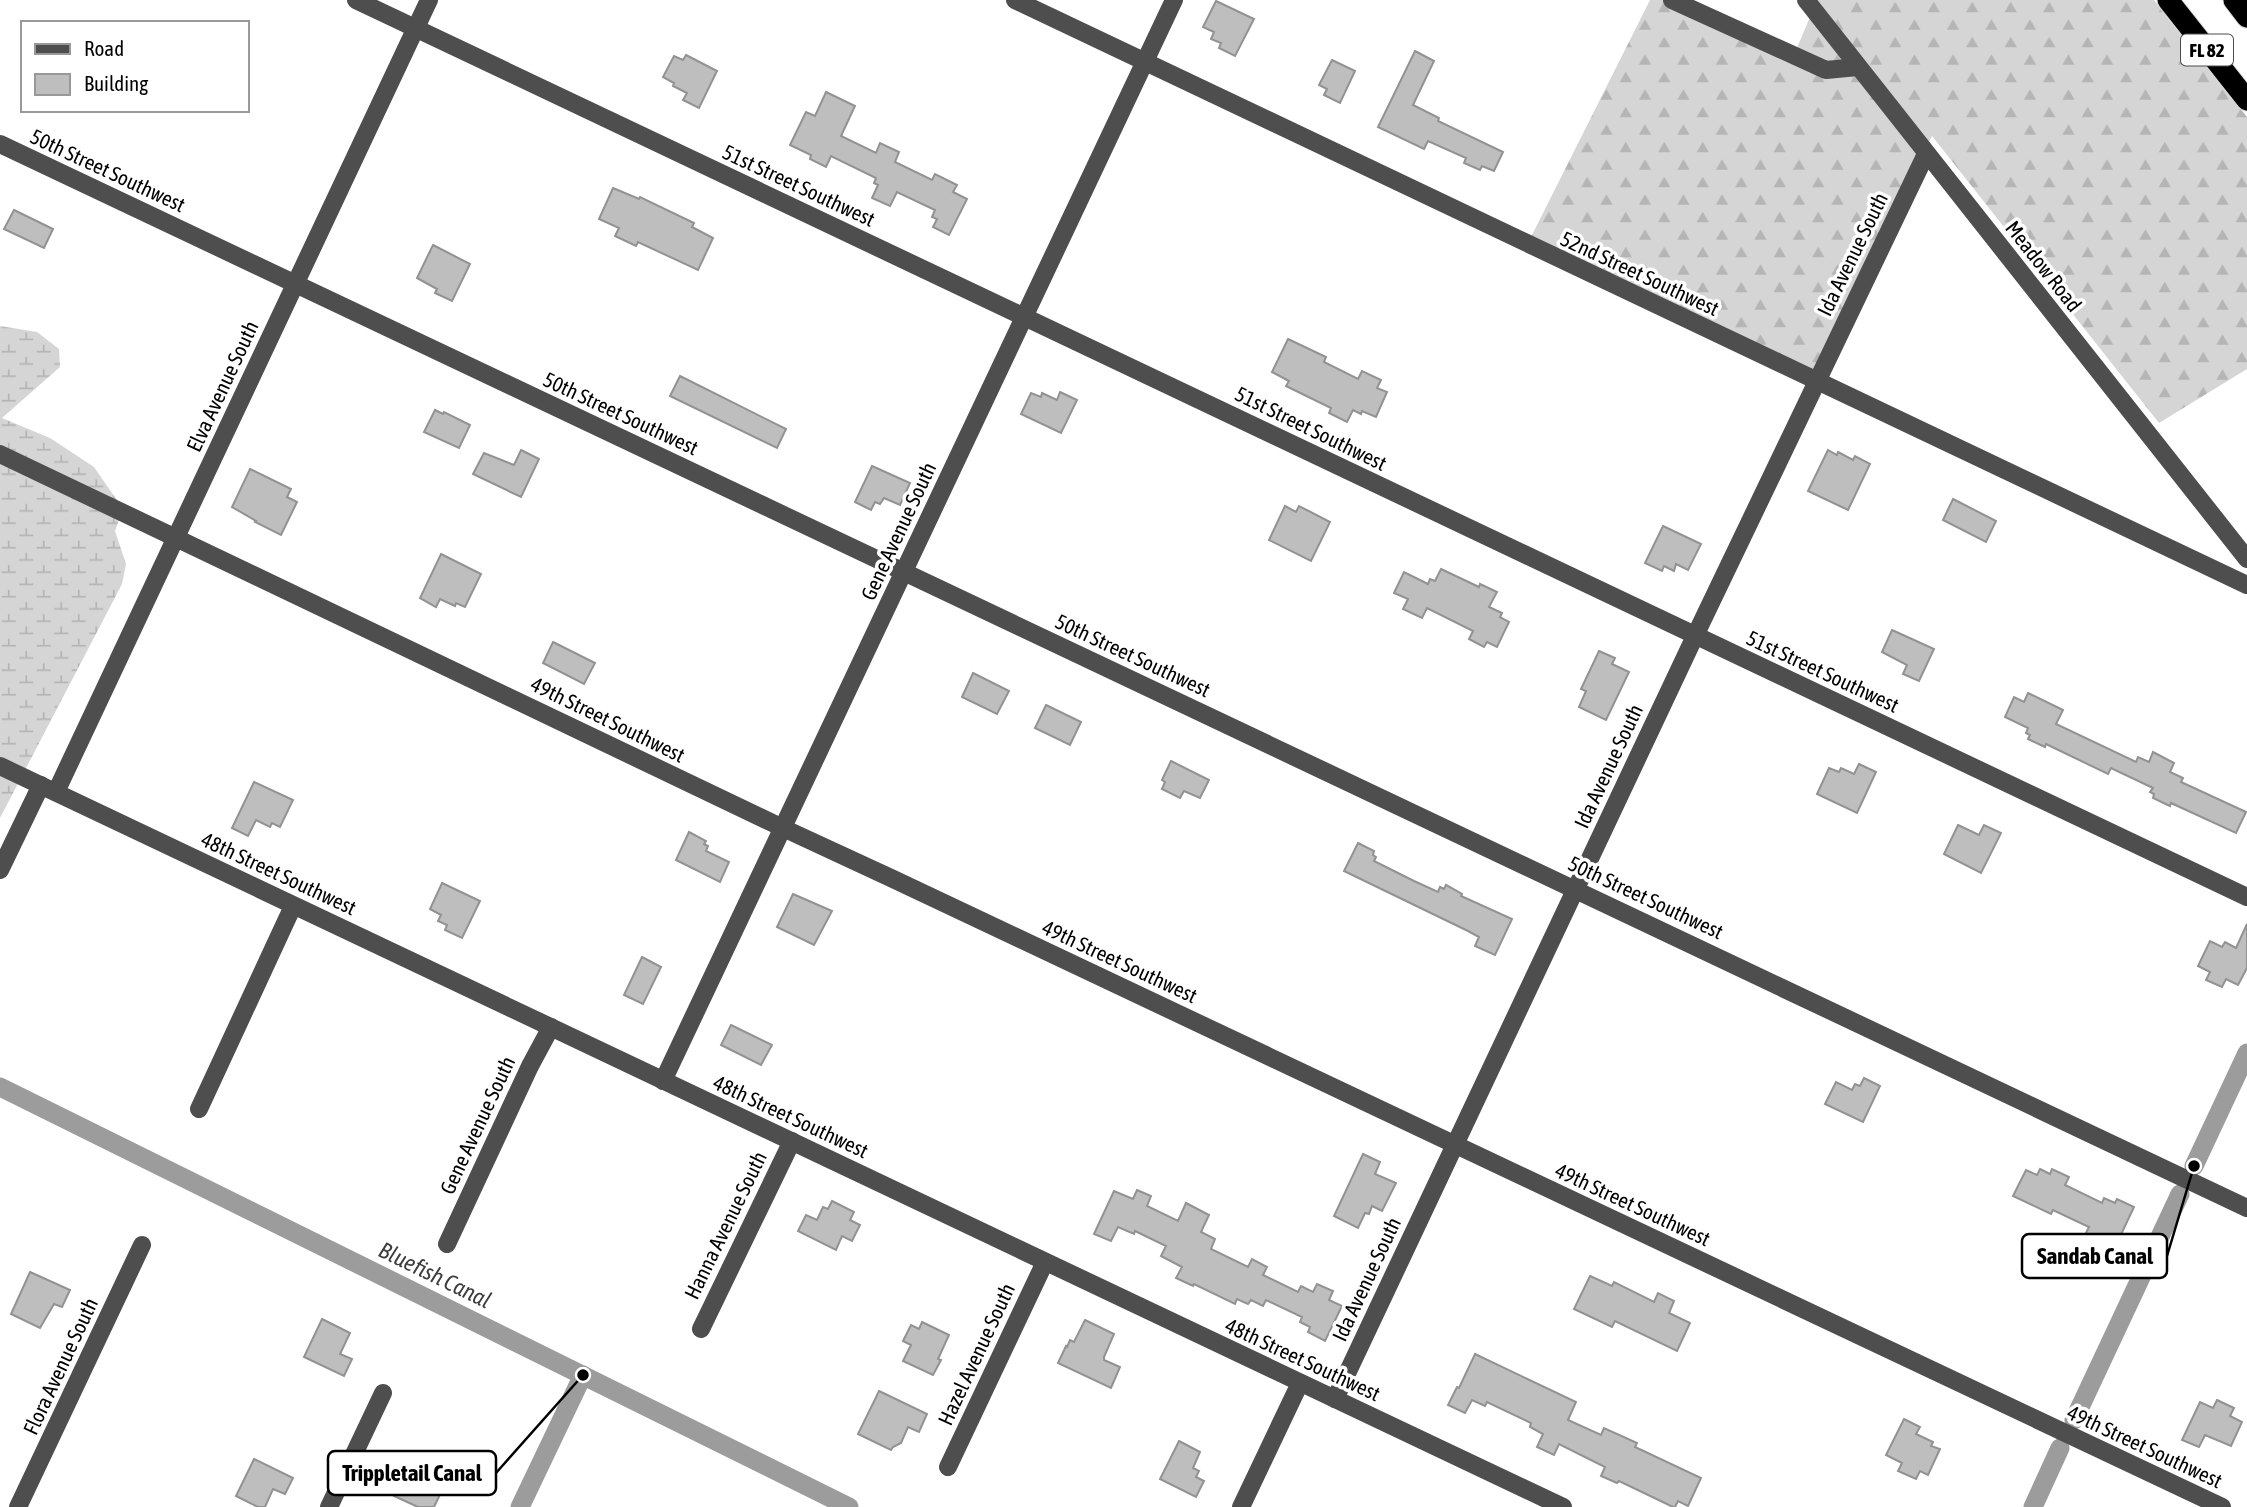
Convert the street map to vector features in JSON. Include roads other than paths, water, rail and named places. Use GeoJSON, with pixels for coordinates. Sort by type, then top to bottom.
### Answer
{"type":"FeatureCollection","features":[{"type":"Feature","properties":{"kind":"highway","name":"FL 82"},"geometry":{"type":"LineString","coordinates":[[2168,0],[2247,100]]}},
{"type":"Feature","properties":{"kind":"highway","name":"FL 82"},"geometry":{"type":"LineString","coordinates":[[2234,0],[2247,17]]}},
{"type":"Feature","properties":{"kind":"street","name":"51st Street Southwest"},"geometry":{"type":"LineString","coordinates":[[356,0],[2247,897]]}},
{"type":"Feature","properties":{"kind":"street","name":"Elva Avenue South"},"geometry":{"type":"LineString","coordinates":[[0,870],[48,789],[175,537],[429,0]]}},
{"type":"Feature","properties":{"kind":"street","name":"52nd Street Southwest"},"geometry":{"type":"LineString","coordinates":[[1015,0],[2247,585]]}},
{"type":"Feature","properties":{"kind":"street","name":"Gene Avenue South"},"geometry":{"type":"LineString","coordinates":[[663,1081],[1174,0]]}},
{"type":"Feature","properties":{"kind":"street"},"geometry":{"type":"LineString","coordinates":[[1672,0],[1826,70],[1858,67]]}},
{"type":"Feature","properties":{"kind":"street","name":"Meadow Road"},"geometry":{"type":"LineString","coordinates":[[1806,0],[2247,559]]}},
{"type":"Feature","properties":{"kind":"street","name":"50th Street Southwest"},"geometry":{"type":"LineString","coordinates":[[0,144],[2247,1208]]}},
{"type":"Feature","properties":{"kind":"street","name":"Ida Avenue South"},"geometry":{"type":"LineString","coordinates":[[1335,1399],[1926,154]]}},
{"type":"Feature","properties":{"kind":"street","name":"49th Street Southwest"},"geometry":{"type":"LineString","coordinates":[[0,454],[783,828],[2222,1507]]}},
{"type":"Feature","properties":{"kind":"street","name":"48th Street Southwest"},"geometry":{"type":"LineString","coordinates":[[0,766],[1557,1506]]}},
{"type":"Feature","properties":{"kind":"street"},"geometry":{"type":"LineString","coordinates":[[199,1110],[293,906]]}},
{"type":"Feature","properties":{"kind":"street","name":"Gene Avenue South"},"geometry":{"type":"LineString","coordinates":[[447,1244],[551,1027]]}},
{"type":"Feature","properties":{"kind":"street","name":"Hanna Avenue South"},"geometry":{"type":"LineString","coordinates":[[701,1329],[792,1142]]}},
{"type":"Feature","properties":{"kind":"street","name":"Flora Avenue South"},"geometry":{"type":"LineString","coordinates":[[18,1507],[142,1245]]}},
{"type":"Feature","properties":{"kind":"street","name":"Hazel Avenue South"},"geometry":{"type":"LineString","coordinates":[[948,1466],[1045,1262]]}},
{"type":"Feature","properties":{"kind":"street"},"geometry":{"type":"LineString","coordinates":[[1241,1507],[1300,1383]]}},
{"type":"Feature","properties":{"kind":"street"},"geometry":{"type":"LineString","coordinates":[[329,1507],[383,1393]]}},
{"type":"Feature","properties":{"kind":"waterway"},"geometry":{"type":"LineString","coordinates":[[2194,1166],[2247,1053]]}},
{"type":"Feature","properties":{"kind":"waterway","name":"Bluefish Canal"},"geometry":{"type":"LineString","coordinates":[[0,1087],[849,1507]]}},
{"type":"Feature","properties":{"kind":"waterway"},"geometry":{"type":"LineString","coordinates":[[2074,1420],[2180,1194]]}},
{"type":"Feature","properties":{"kind":"waterway"},"geometry":{"type":"LineString","coordinates":[[520,1507],[583,1375]]}},
{"type":"Feature","properties":{"kind":"waterway"},"geometry":{"type":"LineString","coordinates":[[2033,1507],[2060,1448]]}},
{"type":"Feature","properties":{"kind":"place","name":"Sandab Canal"},"geometry":{"type":"Point","coordinates":[2194,1166]}},
{"type":"Feature","properties":{"kind":"place","name":"Trippletail Canal"},"geometry":{"type":"Point","coordinates":[583,1375]}}]}
